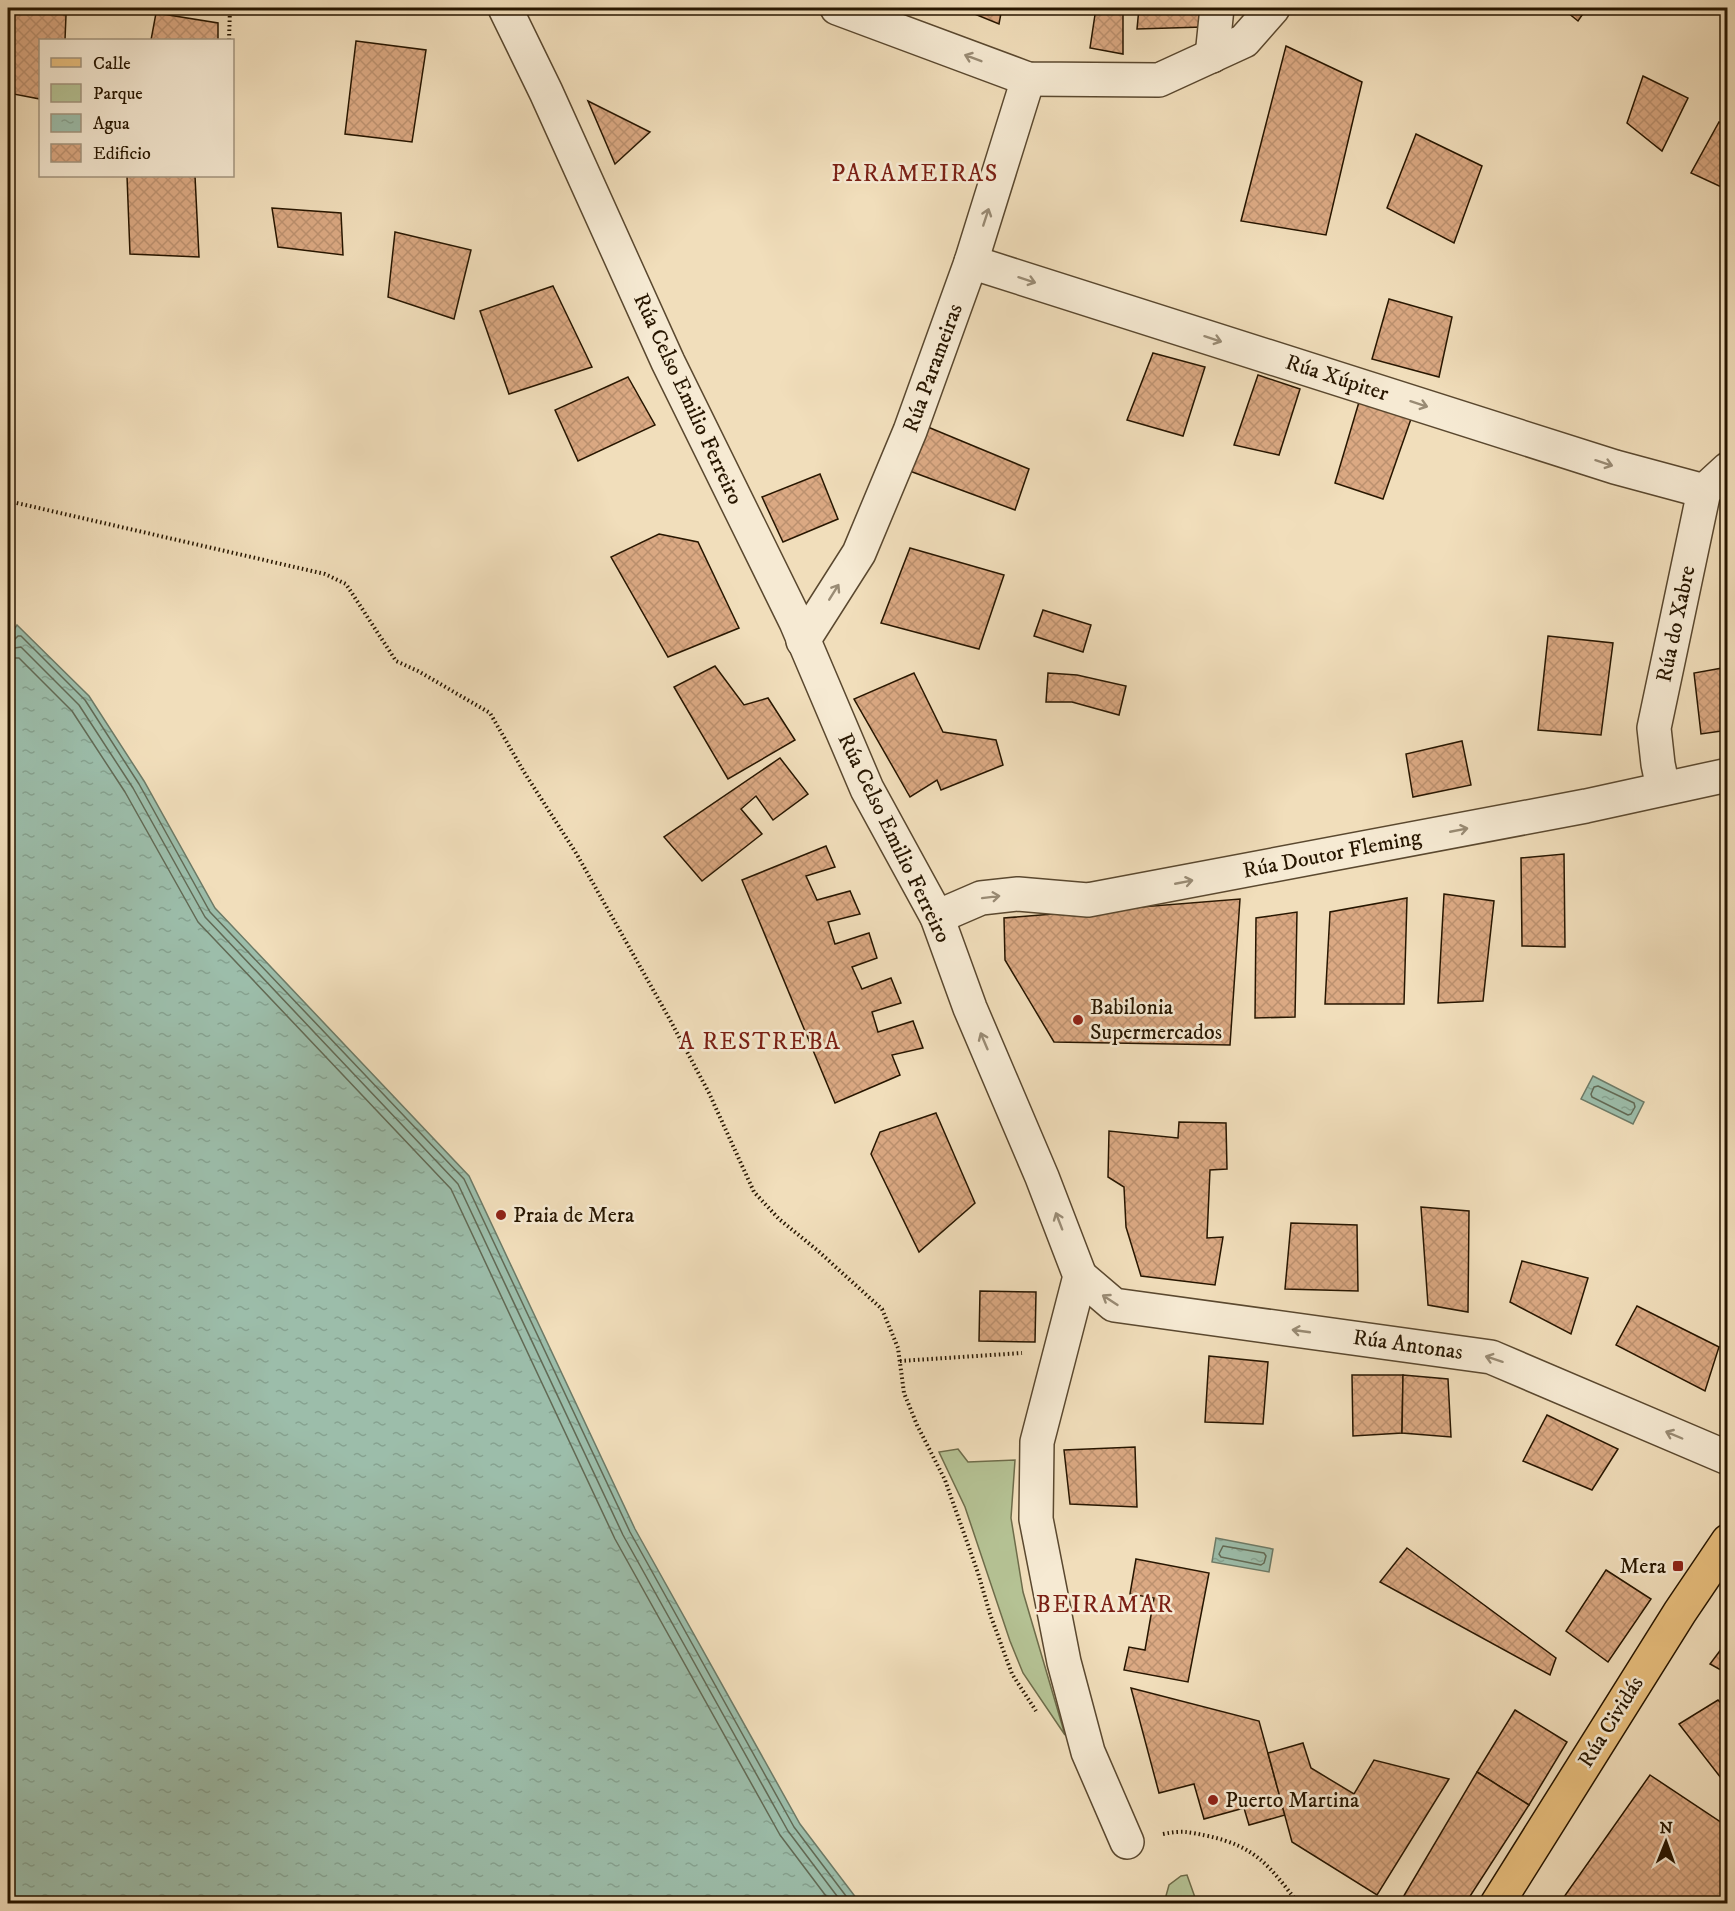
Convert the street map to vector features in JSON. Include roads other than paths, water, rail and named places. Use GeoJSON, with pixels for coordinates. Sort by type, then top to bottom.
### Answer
{"type":"FeatureCollection","features":[{"type":"Feature","properties":{"kind":"main road","name":"Rúa Cividás"},"geometry":{"type":"LineString","coordinates":[[1497,1904],[1674,1622],[1728,1541]]}},
{"type":"Feature","properties":{"kind":"street","name":"Rúa Celso Emilio Ferreiro"},"geometry":{"type":"LineString","coordinates":[[505,8],[546,92],[668,362],[803,641],[867,789],[937,917],[970,1008],[1042,1177],[1080,1276]]}},
{"type":"Feature","properties":{"kind":"street"},"geometry":{"type":"LineString","coordinates":[[837,8],[1028,79],[1159,80],[1244,41],[1273,8]]}},
{"type":"Feature","properties":{"kind":"street"},"geometry":{"type":"LineString","coordinates":[[1212,56],[1217,8]]}},
{"type":"Feature","properties":{"kind":"street","name":"Rúa Parameiras"},"geometry":{"type":"LineString","coordinates":[[803,641],[859,553],[910,431],[971,262],[1028,79]]}},
{"type":"Feature","properties":{"kind":"street","name":"Rúa Xúpiter"},"geometry":{"type":"LineString","coordinates":[[971,262],[1615,466],[1704,491]]}},
{"type":"Feature","properties":{"kind":"street"},"geometry":{"type":"LineString","coordinates":[[1704,491],[1728,469]]}},
{"type":"Feature","properties":{"kind":"street","name":"Rúa do Xabre"},"geometry":{"type":"LineString","coordinates":[[1663,788],[1654,728],[1704,491]]}},
{"type":"Feature","properties":{"kind":"street","name":"Rúa Doutor Fleming"},"geometry":{"type":"LineString","coordinates":[[937,917],[981,898],[1018,894],[1088,900],[1586,807],[1728,775]]}},
{"type":"Feature","properties":{"kind":"street"},"geometry":{"type":"LineString","coordinates":[[1080,1276],[1037,1442],[1036,1519],[1064,1662],[1088,1752],[1127,1842]]}},
{"type":"Feature","properties":{"kind":"street","name":"Rúa Antonas"},"geometry":{"type":"LineString","coordinates":[[1080,1276],[1114,1305],[1491,1357],[1728,1458]]}},
{"type":"Feature","properties":{"kind":"water"},"geometry":{"type":"Polygon","coordinates":[[[17,625],[89,696],[144,781],[215,908],[469,1176],[635,1529],[800,1824],[860,1903],[8,1903],[8,639],[17,625]]]}},
{"type":"Feature","properties":{"kind":"water"},"geometry":{"type":"Polygon","coordinates":[[[1593,1076],[1644,1102],[1633,1124],[1581,1099],[1593,1076]]]}},
{"type":"Feature","properties":{"kind":"water"},"geometry":{"type":"Polygon","coordinates":[[[1216,1538],[1273,1549],[1269,1572],[1212,1562],[1216,1538]]]}},
{"type":"Feature","properties":{"kind":"place","name":"Babilonia Supermercados"},"geometry":{"type":"Point","coordinates":[1078,1020]}},
{"type":"Feature","properties":{"kind":"place","name":"Praia de Mera"},"geometry":{"type":"Point","coordinates":[501,1215]}},
{"type":"Feature","properties":{"kind":"place","name":"Mera"},"geometry":{"type":"Point","coordinates":[1678,1566]}},
{"type":"Feature","properties":{"kind":"place","name":"Puerto Martina"},"geometry":{"type":"Point","coordinates":[1213,1800]}},
{"type":"Feature","properties":{"kind":"district","name":"PARAMEIRAS"},"geometry":{"type":"Point","coordinates":[915,174]}},
{"type":"Feature","properties":{"kind":"district","name":"A RESTREBA"},"geometry":{"type":"Point","coordinates":[760,1042]}},
{"type":"Feature","properties":{"kind":"district","name":"BEIRAMAR"},"geometry":{"type":"Point","coordinates":[1105,1605]}}]}
